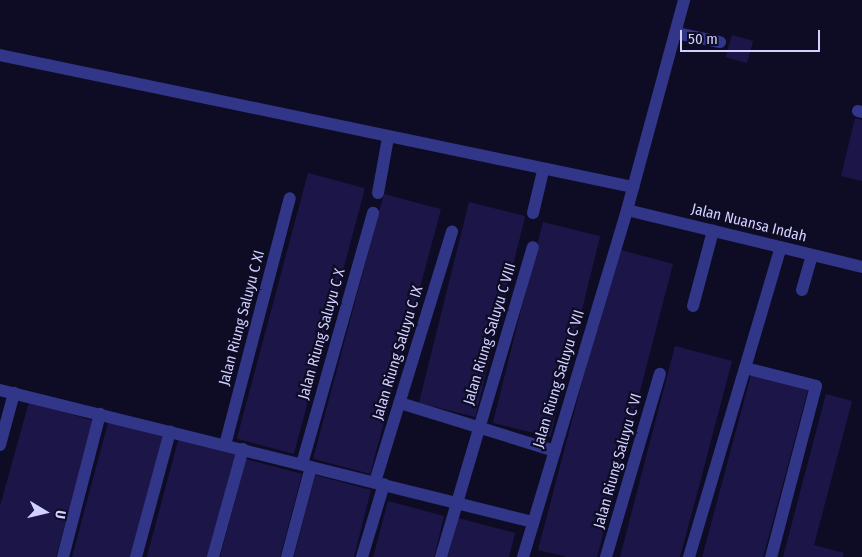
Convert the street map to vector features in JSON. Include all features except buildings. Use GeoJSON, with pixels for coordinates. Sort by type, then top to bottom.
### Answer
{"type":"FeatureCollection","features":[{"type":"Feature","properties":{"kind":"street","name":"Jalan Riung Saluyu C VII"},"geometry":{"type":"LineString","coordinates":[[525,556],[533,522],[634,187],[684,0]]}},
{"type":"Feature","properties":{"kind":"street"},"geometry":{"type":"LineString","coordinates":[[676,33],[720,42]]}},
{"type":"Feature","properties":{"kind":"street"},"geometry":{"type":"LineString","coordinates":[[0,55],[388,138],[634,187]]}},
{"type":"Feature","properties":{"kind":"street"},"geometry":{"type":"LineString","coordinates":[[378,194],[388,138]]}},
{"type":"Feature","properties":{"kind":"street"},"geometry":{"type":"LineString","coordinates":[[533,213],[543,170]]}},
{"type":"Feature","properties":{"kind":"street","name":"Jalan Riung Saluyu C XI"},"geometry":{"type":"LineString","coordinates":[[225,445],[290,198]]}},
{"type":"Feature","properties":{"kind":"street","name":"Jalan Nuansa Indah"},"geometry":{"type":"LineString","coordinates":[[627,210],[862,267]]}},
{"type":"Feature","properties":{"kind":"street","name":"Jalan Riung Saluyu C X"},"geometry":{"type":"LineString","coordinates":[[286,557],[306,465],[373,213]]}},
{"type":"Feature","properties":{"kind":"street"},"geometry":{"type":"LineString","coordinates":[[693,306],[713,230]]}},
{"type":"Feature","properties":{"kind":"street","name":"Jalan Riung Saluyu C IX"},"geometry":{"type":"LineString","coordinates":[[362,557],[400,403],[452,232]]}},
{"type":"Feature","properties":{"kind":"street","name":"Jalan Riung Saluyu C VIII"},"geometry":{"type":"LineString","coordinates":[[457,502],[533,247]]}},
{"type":"Feature","properties":{"kind":"street"},"geometry":{"type":"LineString","coordinates":[[689,557],[781,247]]}},
{"type":"Feature","properties":{"kind":"street"},"geometry":{"type":"LineString","coordinates":[[802,290],[812,255]]}},
{"type":"Feature","properties":{"kind":"street"},"geometry":{"type":"LineString","coordinates":[[746,363],[768,365]]}},
{"type":"Feature","properties":{"kind":"street"},"geometry":{"type":"LineString","coordinates":[[746,363],[816,386],[771,557]]}},
{"type":"Feature","properties":{"kind":"street","name":"Jalan Riung Saluyu C VI"},"geometry":{"type":"LineString","coordinates":[[606,557],[660,374]]}},
{"type":"Feature","properties":{"kind":"street"},"geometry":{"type":"LineString","coordinates":[[0,390],[533,522]]}},
{"type":"Feature","properties":{"kind":"street"},"geometry":{"type":"LineString","coordinates":[[0,445],[14,393]]}},
{"type":"Feature","properties":{"kind":"street"},"geometry":{"type":"LineString","coordinates":[[400,403],[479,430],[554,451]]}},
{"type":"Feature","properties":{"kind":"street"},"geometry":{"type":"LineString","coordinates":[[63,557],[100,414]]}},
{"type":"Feature","properties":{"kind":"street"},"geometry":{"type":"LineString","coordinates":[[136,557],[170,432]]}},
{"type":"Feature","properties":{"kind":"street"},"geometry":{"type":"LineString","coordinates":[[213,557],[243,449]]}},
{"type":"Feature","properties":{"kind":"street"},"geometry":{"type":"LineString","coordinates":[[442,557],[457,502]]}}]}
